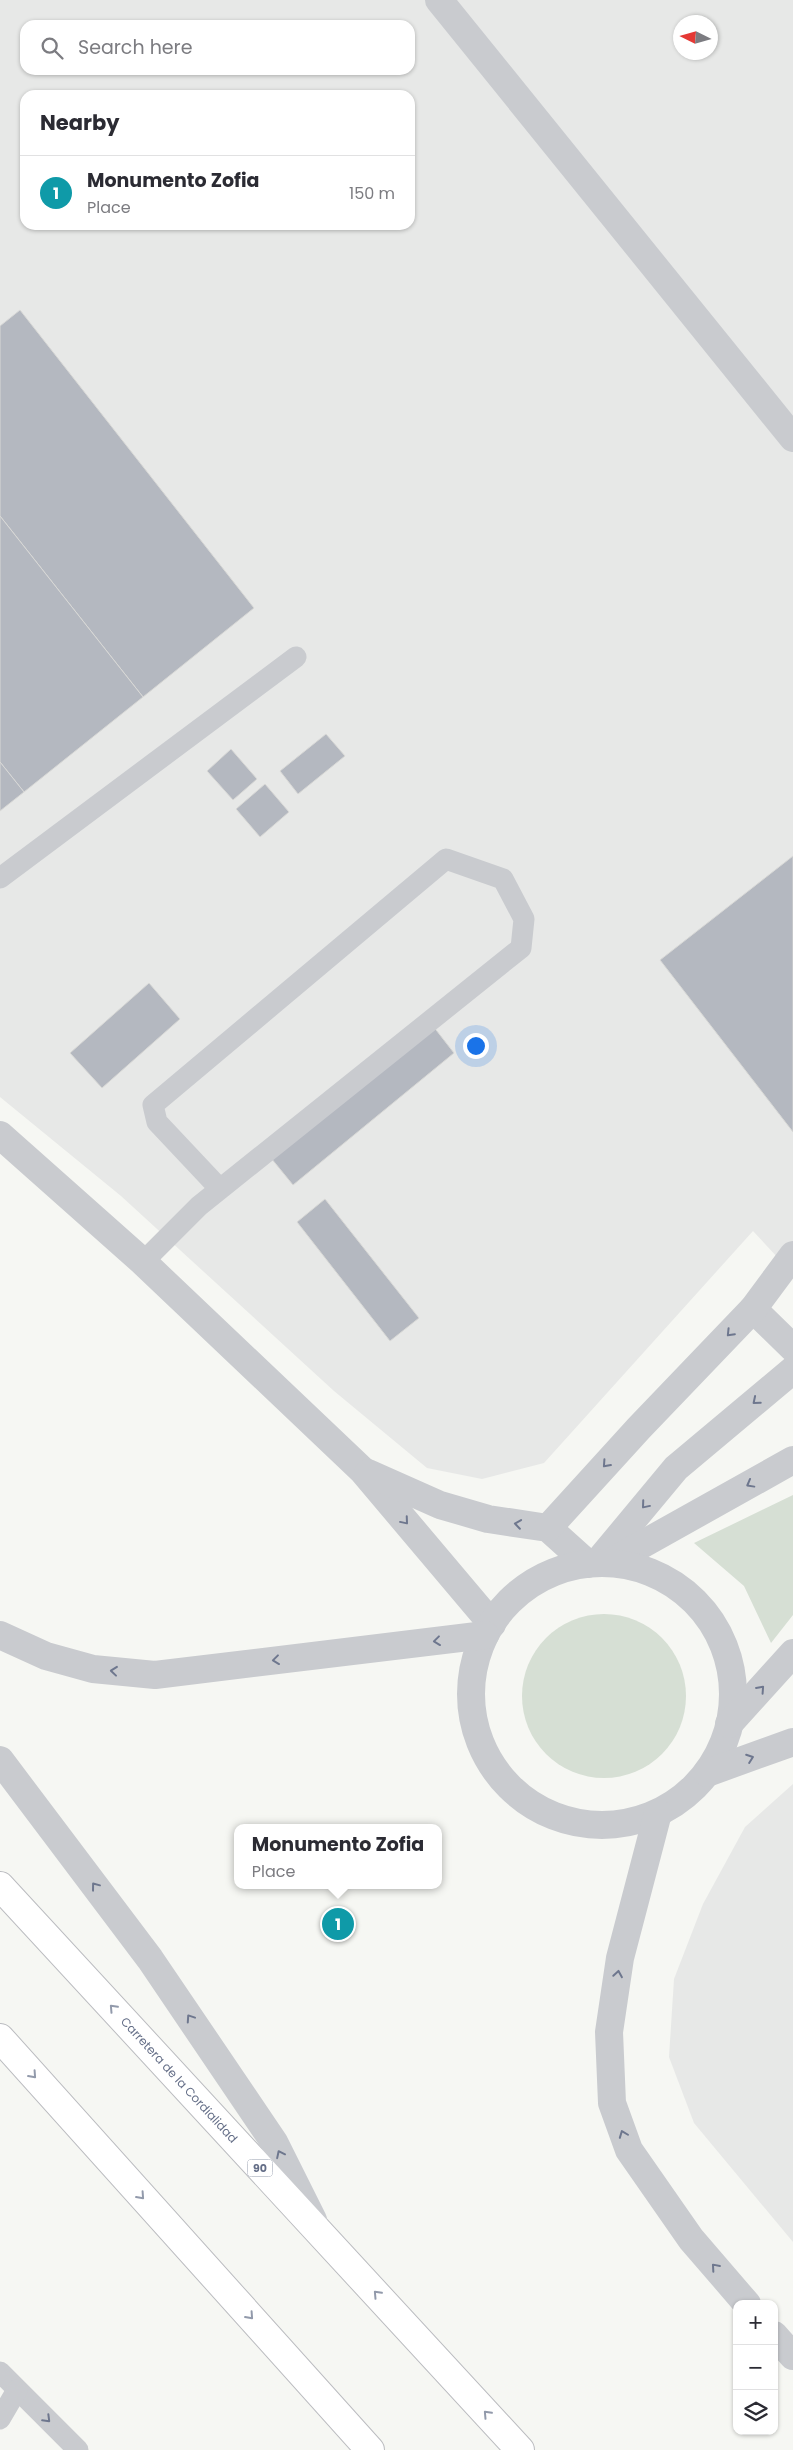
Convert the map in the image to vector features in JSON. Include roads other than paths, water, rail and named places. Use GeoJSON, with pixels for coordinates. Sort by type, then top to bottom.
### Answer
{"type":"FeatureCollection","features":[{"type":"Feature","properties":{"kind":"highway","name":"Carretera de la Cordialidad"},"geometry":{"type":"LineString","coordinates":[[0,1886],[520,2450]]}},
{"type":"Feature","properties":{"kind":"highway"},"geometry":{"type":"LineString","coordinates":[[0,2038],[370,2450]]}},
{"type":"Feature","properties":{"kind":"street"},"geometry":{"type":"LineString","coordinates":[[439,0],[793,438]]}},
{"type":"Feature","properties":{"kind":"street"},"geometry":{"type":"LineString","coordinates":[[0,1135],[143,1262],[362,1470],[488,1630]]}},
{"type":"Feature","properties":{"kind":"street"},"geometry":{"type":"LineString","coordinates":[[548,1528],[638,1428],[753,1309],[793,1255]]}},
{"type":"Feature","properties":{"kind":"street"},"geometry":{"type":"LineString","coordinates":[[598,1563],[676,1468],[792,1352],[753,1309]]}},
{"type":"Feature","properties":{"kind":"street"},"geometry":{"type":"LineString","coordinates":[[598,1563],[793,1460]]}},
{"type":"Feature","properties":{"kind":"street"},"geometry":{"type":"LineString","coordinates":[[362,1470],[440,1505],[488,1519],[548,1528],[598,1563]]}},
{"type":"Feature","properties":{"kind":"street"},"geometry":{"type":"LineString","coordinates":[[598,1563],[634,1567],[658,1576],[680,1588],[699,1606],[714,1626],[725,1649],[731,1674],[733,1700],[729,1724],[720,1750],[707,1773],[685,1796],[658,1813],[628,1823],[595,1825],[563,1820],[534,1806],[508,1786],[489,1760],[476,1730],[471,1698],[475,1666],[488,1630],[506,1605],[524,1589],[544,1577],[565,1568],[598,1563]]}},
{"type":"Feature","properties":{"kind":"street"},"geometry":{"type":"LineString","coordinates":[[0,1635],[46,1656],[93,1669],[155,1675],[488,1630]]}},
{"type":"Feature","properties":{"kind":"street"},"geometry":{"type":"LineString","coordinates":[[729,1724],[793,1653]]}},
{"type":"Feature","properties":{"kind":"street"},"geometry":{"type":"LineString","coordinates":[[707,1773],[793,1742]]}},
{"type":"Feature","properties":{"kind":"street"},"geometry":{"type":"LineString","coordinates":[[0,1760],[150,1959],[274,2142],[317,2229]]}},
{"type":"Feature","properties":{"kind":"street"},"geometry":{"type":"LineString","coordinates":[[658,1813],[620,1958],[609,2032],[612,2103],[629,2150],[691,2239],[744,2300]]}},
{"type":"Feature","properties":{"kind":"street"},"geometry":{"type":"LineString","coordinates":[[778,2339],[793,2356]]}},
{"type":"Feature","properties":{"kind":"lane"},"geometry":{"type":"LineString","coordinates":[[0,878],[296,657]]}},
{"type":"Feature","properties":{"kind":"lane"},"geometry":{"type":"LineString","coordinates":[[143,1262],[199,1206],[220,1190],[521,948],[524,919],[503,879],[446,860],[153,1105],[157,1122],[220,1190]]}},
{"type":"Feature","properties":{"kind":"lane"},"geometry":{"type":"LineString","coordinates":[[0,2372],[78,2450]]}},
{"type":"Feature","properties":{"kind":"lane"},"geometry":{"type":"LineString","coordinates":[[0,2419],[18,2390]]}},
{"type":"Feature","properties":{"kind":"place","name":"Monumento Zofia"},"geometry":{"type":"Point","coordinates":[338,1924]}}]}
